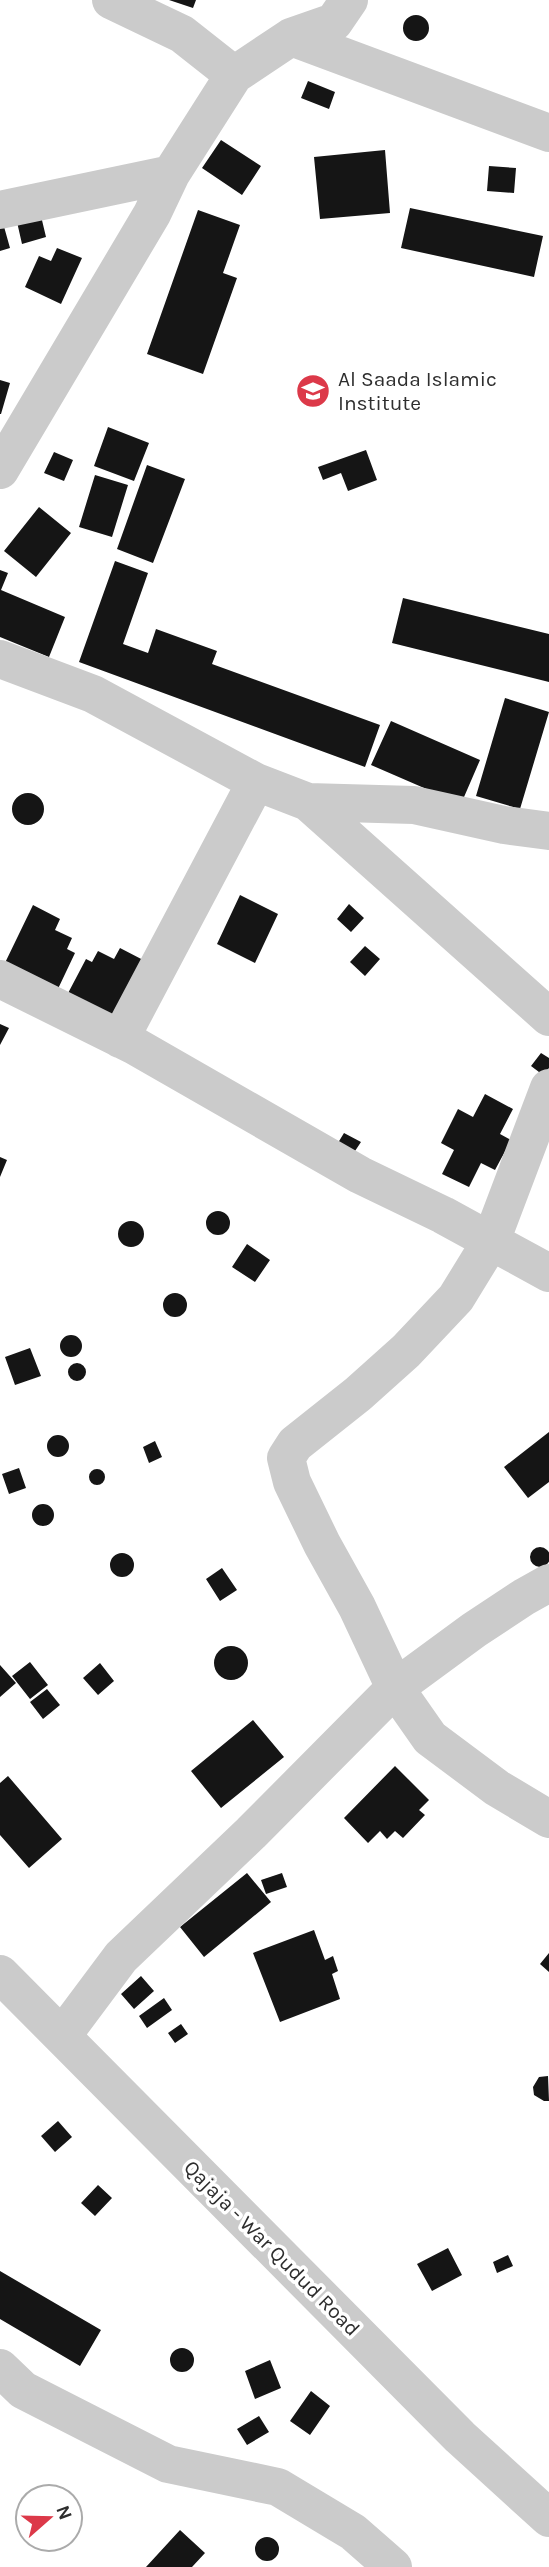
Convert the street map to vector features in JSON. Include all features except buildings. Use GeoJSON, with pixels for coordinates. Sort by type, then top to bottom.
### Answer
{"type":"FeatureCollection","features":[{"type":"Feature","properties":{"kind":"street"},"geometry":{"type":"LineString","coordinates":[[111,0],[181,34],[234,75]]}},
{"type":"Feature","properties":{"kind":"street"},"geometry":{"type":"LineString","coordinates":[[0,470],[152,214],[171,174],[234,75],[291,37],[334,22],[349,0]]}},
{"type":"Feature","properties":{"kind":"street"},"geometry":{"type":"LineString","coordinates":[[291,37],[549,133]]}},
{"type":"Feature","properties":{"kind":"street"},"geometry":{"type":"LineString","coordinates":[[0,209],[171,174]]}},
{"type":"Feature","properties":{"kind":"street"},"geometry":{"type":"LineString","coordinates":[[0,659],[93,694],[256,782],[308,802],[414,805],[504,825],[549,831]]}},
{"type":"Feature","properties":{"kind":"street"},"geometry":{"type":"LineString","coordinates":[[120,1039],[256,782]]}},
{"type":"Feature","properties":{"kind":"street"},"geometry":{"type":"LineString","coordinates":[[308,802],[549,1017]]}},
{"type":"Feature","properties":{"kind":"street"},"geometry":{"type":"LineString","coordinates":[[0,979],[120,1039],[360,1175],[549,1273]]}},
{"type":"Feature","properties":{"kind":"street"},"geometry":{"type":"LineString","coordinates":[[549,1088],[491,1241],[456,1298],[406,1351],[358,1394],[295,1444],[286,1458],[292,1482],[357,1607],[395,1688],[430,1738],[497,1788],[549,1819]]}},
{"type":"Feature","properties":{"kind":"street"},"geometry":{"type":"LineString","coordinates":[[62,2036],[121,1957],[251,1833],[395,1688],[474,1630],[549,1583]]}},
{"type":"Feature","properties":{"kind":"street","name":"Qajaja - War Qudud Road"},"geometry":{"type":"LineString","coordinates":[[0,1973],[460,2437],[549,2518]]}},
{"type":"Feature","properties":{"kind":"street"},"geometry":{"type":"LineString","coordinates":[[0,2368],[23,2390],[168,2464],[278,2487],[353,2532],[393,2567]]}},
{"type":"Feature","properties":{"kind":"place","name":"Al Saada Islamic Institute"},"geometry":{"type":"Point","coordinates":[313,391]}}]}
